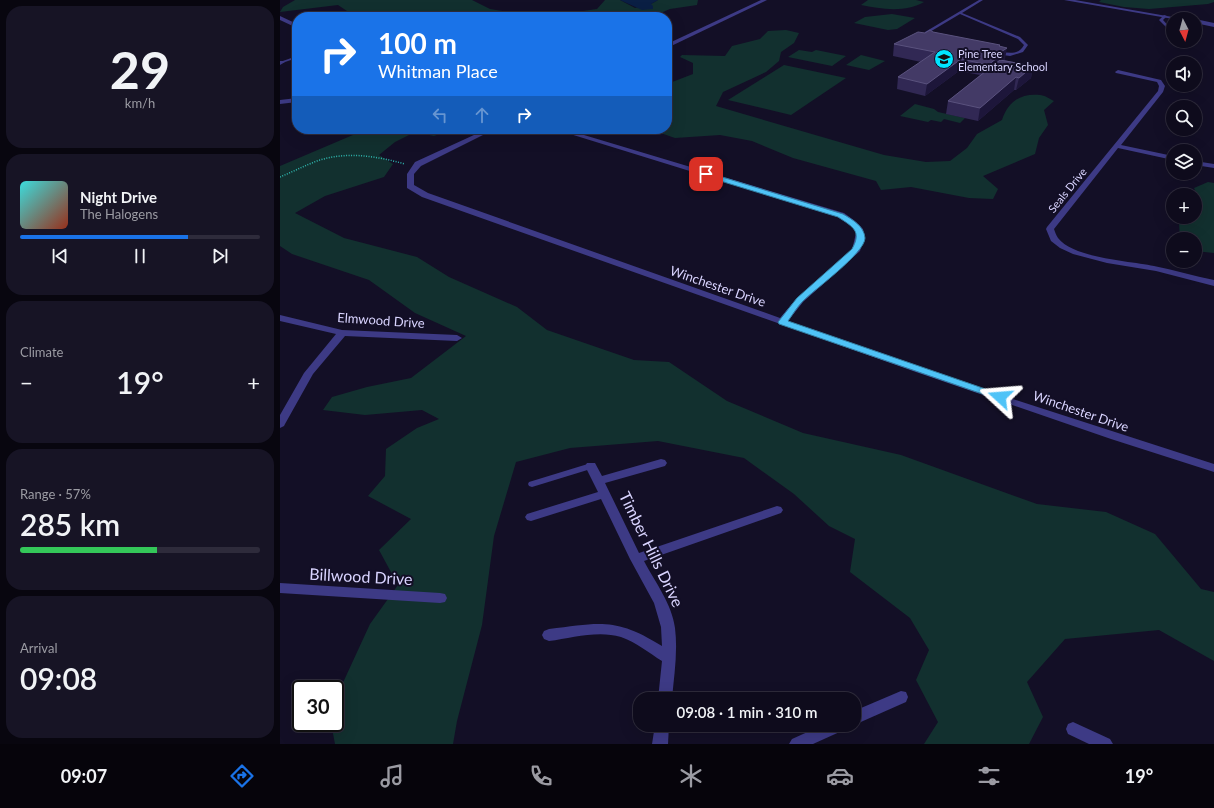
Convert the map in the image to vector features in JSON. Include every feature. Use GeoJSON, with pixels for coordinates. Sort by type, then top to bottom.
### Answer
{"type":"FeatureCollection","features":[{"type":"Feature","properties":{"kind":"street"},"geometry":{"type":"LineString","coordinates":[[672,44],[765,0]]}},
{"type":"Feature","properties":{"kind":"street"},"geometry":{"type":"LineString","coordinates":[[1066,0],[1165,16]]}},
{"type":"Feature","properties":{"kind":"street"},"geometry":{"type":"LineString","coordinates":[[280,18],[292,24]]}},
{"type":"Feature","properties":{"kind":"street"},"geometry":{"type":"LineString","coordinates":[[1202,23],[1214,25]]}},
{"type":"Feature","properties":{"kind":"street","name":"Seals Drive"},"geometry":{"type":"LineString","coordinates":[[1118,72],[1159,81],[1162,86],[1161,92],[1050,229],[1050,235],[1056,242],[1073,252],[1088,257],[1149,267],[1214,283]]}},
{"type":"Feature","properties":{"kind":"street"},"geometry":{"type":"LineString","coordinates":[[280,102],[292,101]]}},
{"type":"Feature","properties":{"kind":"street"},"geometry":{"type":"LineString","coordinates":[[415,167],[482,134]]}},
{"type":"Feature","properties":{"kind":"street"},"geometry":{"type":"LineString","coordinates":[[574,134],[841,215],[854,224],[859,231],[861,240],[856,251],[800,300],[782,322]]}},
{"type":"Feature","properties":{"kind":"street"},"geometry":{"type":"LineString","coordinates":[[1117,146],[1166,156]]}},
{"type":"Feature","properties":{"kind":"street"},"geometry":{"type":"LineString","coordinates":[[1202,164],[1214,166]]}},
{"type":"Feature","properties":{"kind":"street","name":"Winchester Drive"},"geometry":{"type":"LineString","coordinates":[[415,167],[409,176],[410,186],[425,195],[782,322],[1075,423],[1214,468]]}},
{"type":"Feature","properties":{"kind":"street","name":"Elmwood Drive"},"geometry":{"type":"LineString","coordinates":[[280,318],[342,333],[457,338]]}},
{"type":"Feature","properties":{"kind":"street"},"geometry":{"type":"LineString","coordinates":[[280,424],[309,373],[342,333]]}},
{"type":"Feature","properties":{"kind":"street"},"geometry":{"type":"LineString","coordinates":[[598,481],[661,463]]}},
{"type":"Feature","properties":{"kind":"street","name":"Timber Hills Drive"},"geometry":{"type":"LineString","coordinates":[[591,466],[636,559],[660,602],[668,627],[666,692]]}},
{"type":"Feature","properties":{"kind":"street"},"geometry":{"type":"LineString","coordinates":[[531,517],[605,494]]}},
{"type":"Feature","properties":{"kind":"street"},"geometry":{"type":"LineString","coordinates":[[636,559],[777,510]]}},
{"type":"Feature","properties":{"kind":"street","name":"Billwood Drive"},"geometry":{"type":"LineString","coordinates":[[280,588],[440,598]]}},
{"type":"Feature","properties":{"kind":"street"},"geometry":{"type":"LineString","coordinates":[[549,635],[599,629],[614,630],[640,640],[668,658]]}},
{"type":"Feature","properties":{"kind":"street"},"geometry":{"type":"LineString","coordinates":[[861,715],[901,697]]}},
{"type":"Feature","properties":{"kind":"street"},"geometry":{"type":"LineString","coordinates":[[1073,729],[1105,744]]}},
{"type":"Feature","properties":{"kind":"street"},"geometry":{"type":"LineString","coordinates":[[660,744],[661,732]]}},
{"type":"Feature","properties":{"kind":"street"},"geometry":{"type":"LineString","coordinates":[[797,744],[824,732]]}},
{"type":"Feature","properties":{"kind":"lane"},"geometry":{"type":"LineString","coordinates":[[928,39],[926,33],[981,0]]}},
{"type":"Feature","properties":{"kind":"lane"},"geometry":{"type":"LineString","coordinates":[[960,13],[1019,38],[1026,45],[1025,48],[1012,55],[990,52]]}},
{"type":"Feature","properties":{"kind":"lane"},"geometry":{"type":"LineString","coordinates":[[1165,16],[1161,20],[1166,26]]}},
{"type":"Feature","properties":{"kind":"lane"},"geometry":{"type":"LineString","coordinates":[[281,63],[292,59]]}},
{"type":"Feature","properties":{"kind":"lane"},"geometry":{"type":"LineString","coordinates":[[532,484],[591,466]]}},
{"type":"Feature","properties":{"kind":"path"},"geometry":{"type":"LineString","coordinates":[[280,177],[328,158],[345,156],[365,155],[388,159],[415,167]]}},
{"type":"Feature","properties":{"kind":"green space"},"geometry":{"type":"Polygon","coordinates":[[[295,0],[472,0],[490,9],[508,12],[348,12],[338,5],[280,12],[283,7],[295,0]]]}},
{"type":"Feature","properties":{"kind":"green space"},"geometry":{"type":"Polygon","coordinates":[[[605,0],[620,0],[635,8],[651,4],[658,0],[698,0],[697,5],[670,9],[663,12],[576,12],[597,9],[605,0]]]}},
{"type":"Feature","properties":{"kind":"green space"},"geometry":{"type":"Polygon","coordinates":[[[868,0],[916,0],[924,2],[909,8],[901,9],[885,9],[861,5],[868,0]]]}},
{"type":"Feature","properties":{"kind":"green space"},"geometry":{"type":"Polygon","coordinates":[[[1101,0],[1214,0],[1214,2],[1208,4],[1149,9],[1124,7],[1099,2],[1101,0]]]}},
{"type":"Feature","properties":{"kind":"green space"},"geometry":{"type":"Polygon","coordinates":[[[538,11],[554,12],[526,12],[538,11]]]}},
{"type":"Feature","properties":{"kind":"green space"},"geometry":{"type":"Polygon","coordinates":[[[892,14],[915,18],[897,29],[888,30],[854,23],[865,17],[892,14]]]}},
{"type":"Feature","properties":{"kind":"green space"},"geometry":{"type":"Polygon","coordinates":[[[786,30],[799,33],[794,43],[781,52],[779,61],[766,72],[723,92],[716,106],[884,155],[926,162],[950,161],[967,148],[977,134],[1002,120],[1011,104],[1021,97],[1042,95],[1054,101],[1044,110],[1048,125],[1039,138],[1035,154],[983,176],[998,189],[993,199],[969,198],[911,187],[881,190],[876,181],[793,158],[752,141],[720,135],[675,138],[663,134],[672,134],[672,82],[693,74],[693,63],[680,57],[682,55],[725,56],[732,46],[760,39],[768,31],[786,30]]]}},
{"type":"Feature","properties":{"kind":"green space"},"geometry":{"type":"Polygon","coordinates":[[[799,50],[812,52],[816,50],[846,56],[832,66],[788,57],[799,50]]]}},
{"type":"Feature","properties":{"kind":"green space"},"geometry":{"type":"Polygon","coordinates":[[[861,55],[885,61],[869,70],[846,65],[861,55]]]}},
{"type":"Feature","properties":{"kind":"green space"},"geometry":{"type":"Polygon","coordinates":[[[784,65],[846,78],[791,115],[728,100],[784,65]]]}},
{"type":"Feature","properties":{"kind":"green space"},"geometry":{"type":"Polygon","coordinates":[[[915,104],[934,109],[938,112],[965,118],[960,123],[944,119],[941,122],[931,120],[928,122],[900,116],[915,104]]]}},
{"type":"Feature","properties":{"kind":"green space"},"geometry":{"type":"Polygon","coordinates":[[[355,134],[411,134],[395,142],[379,155],[393,164],[384,177],[325,196],[295,213],[344,238],[417,257],[449,277],[517,307],[547,330],[634,360],[669,362],[727,401],[803,433],[901,455],[1037,504],[1106,512],[1155,534],[1201,589],[1214,592],[1214,661],[1159,630],[1065,639],[1027,682],[1043,717],[1029,744],[924,744],[938,722],[916,680],[929,650],[910,618],[850,572],[855,539],[829,526],[794,494],[744,458],[658,441],[570,448],[516,462],[494,536],[482,625],[457,721],[453,744],[335,744],[333,732],[344,732],[344,680],[370,624],[398,585],[379,550],[411,519],[368,496],[385,476],[386,449],[417,428],[439,419],[422,410],[365,415],[323,410],[332,397],[367,387],[411,378],[466,336],[415,313],[369,280],[292,254],[280,246],[280,166],[355,134]]]}},
{"type":"Feature","properties":{"kind":"green space"},"geometry":{"type":"Polygon","coordinates":[[[424,134],[440,134],[434,136],[424,134]]]}},
{"type":"Feature","properties":{"kind":"green space"},"geometry":{"type":"Polygon","coordinates":[[[1208,182],[1214,183],[1214,253],[1202,252],[1202,232],[1180,232],[1179,224],[1202,224],[1202,188],[1194,188],[1208,182]]]}},
{"type":"Feature","properties":{"kind":"water"},"geometry":{"type":"Polygon","coordinates":[[[620,0],[658,0],[651,4],[653,9],[642,10],[620,0]]]}},
{"type":"Feature","properties":{"kind":"building"},"geometry":{"type":"Polygon","coordinates":[[[930,30],[933,32],[1000,45],[999,46],[1007,48],[998,54],[1001,55],[988,65],[961,59],[927,84],[898,77],[935,52],[894,44],[918,32],[925,33],[930,30]]]}},
{"type":"Feature","properties":{"kind":"building"},"geometry":{"type":"Polygon","coordinates":[[[1000,60],[1033,66],[1019,78],[1016,77],[980,108],[948,101],[1000,60]]]}},
{"type":"Feature","properties":{"kind":"place","name":"Pine Tree Elementary School"},"geometry":{"type":"Point","coordinates":[944,59]}},
{"type":"Feature","properties":{"kind":"route"},"geometry":{"type":"LineString","coordinates":[[706,174],[841,215],[854,224],[859,231],[861,240],[856,251],[800,300],[782,322],[1000,397]]}}]}
